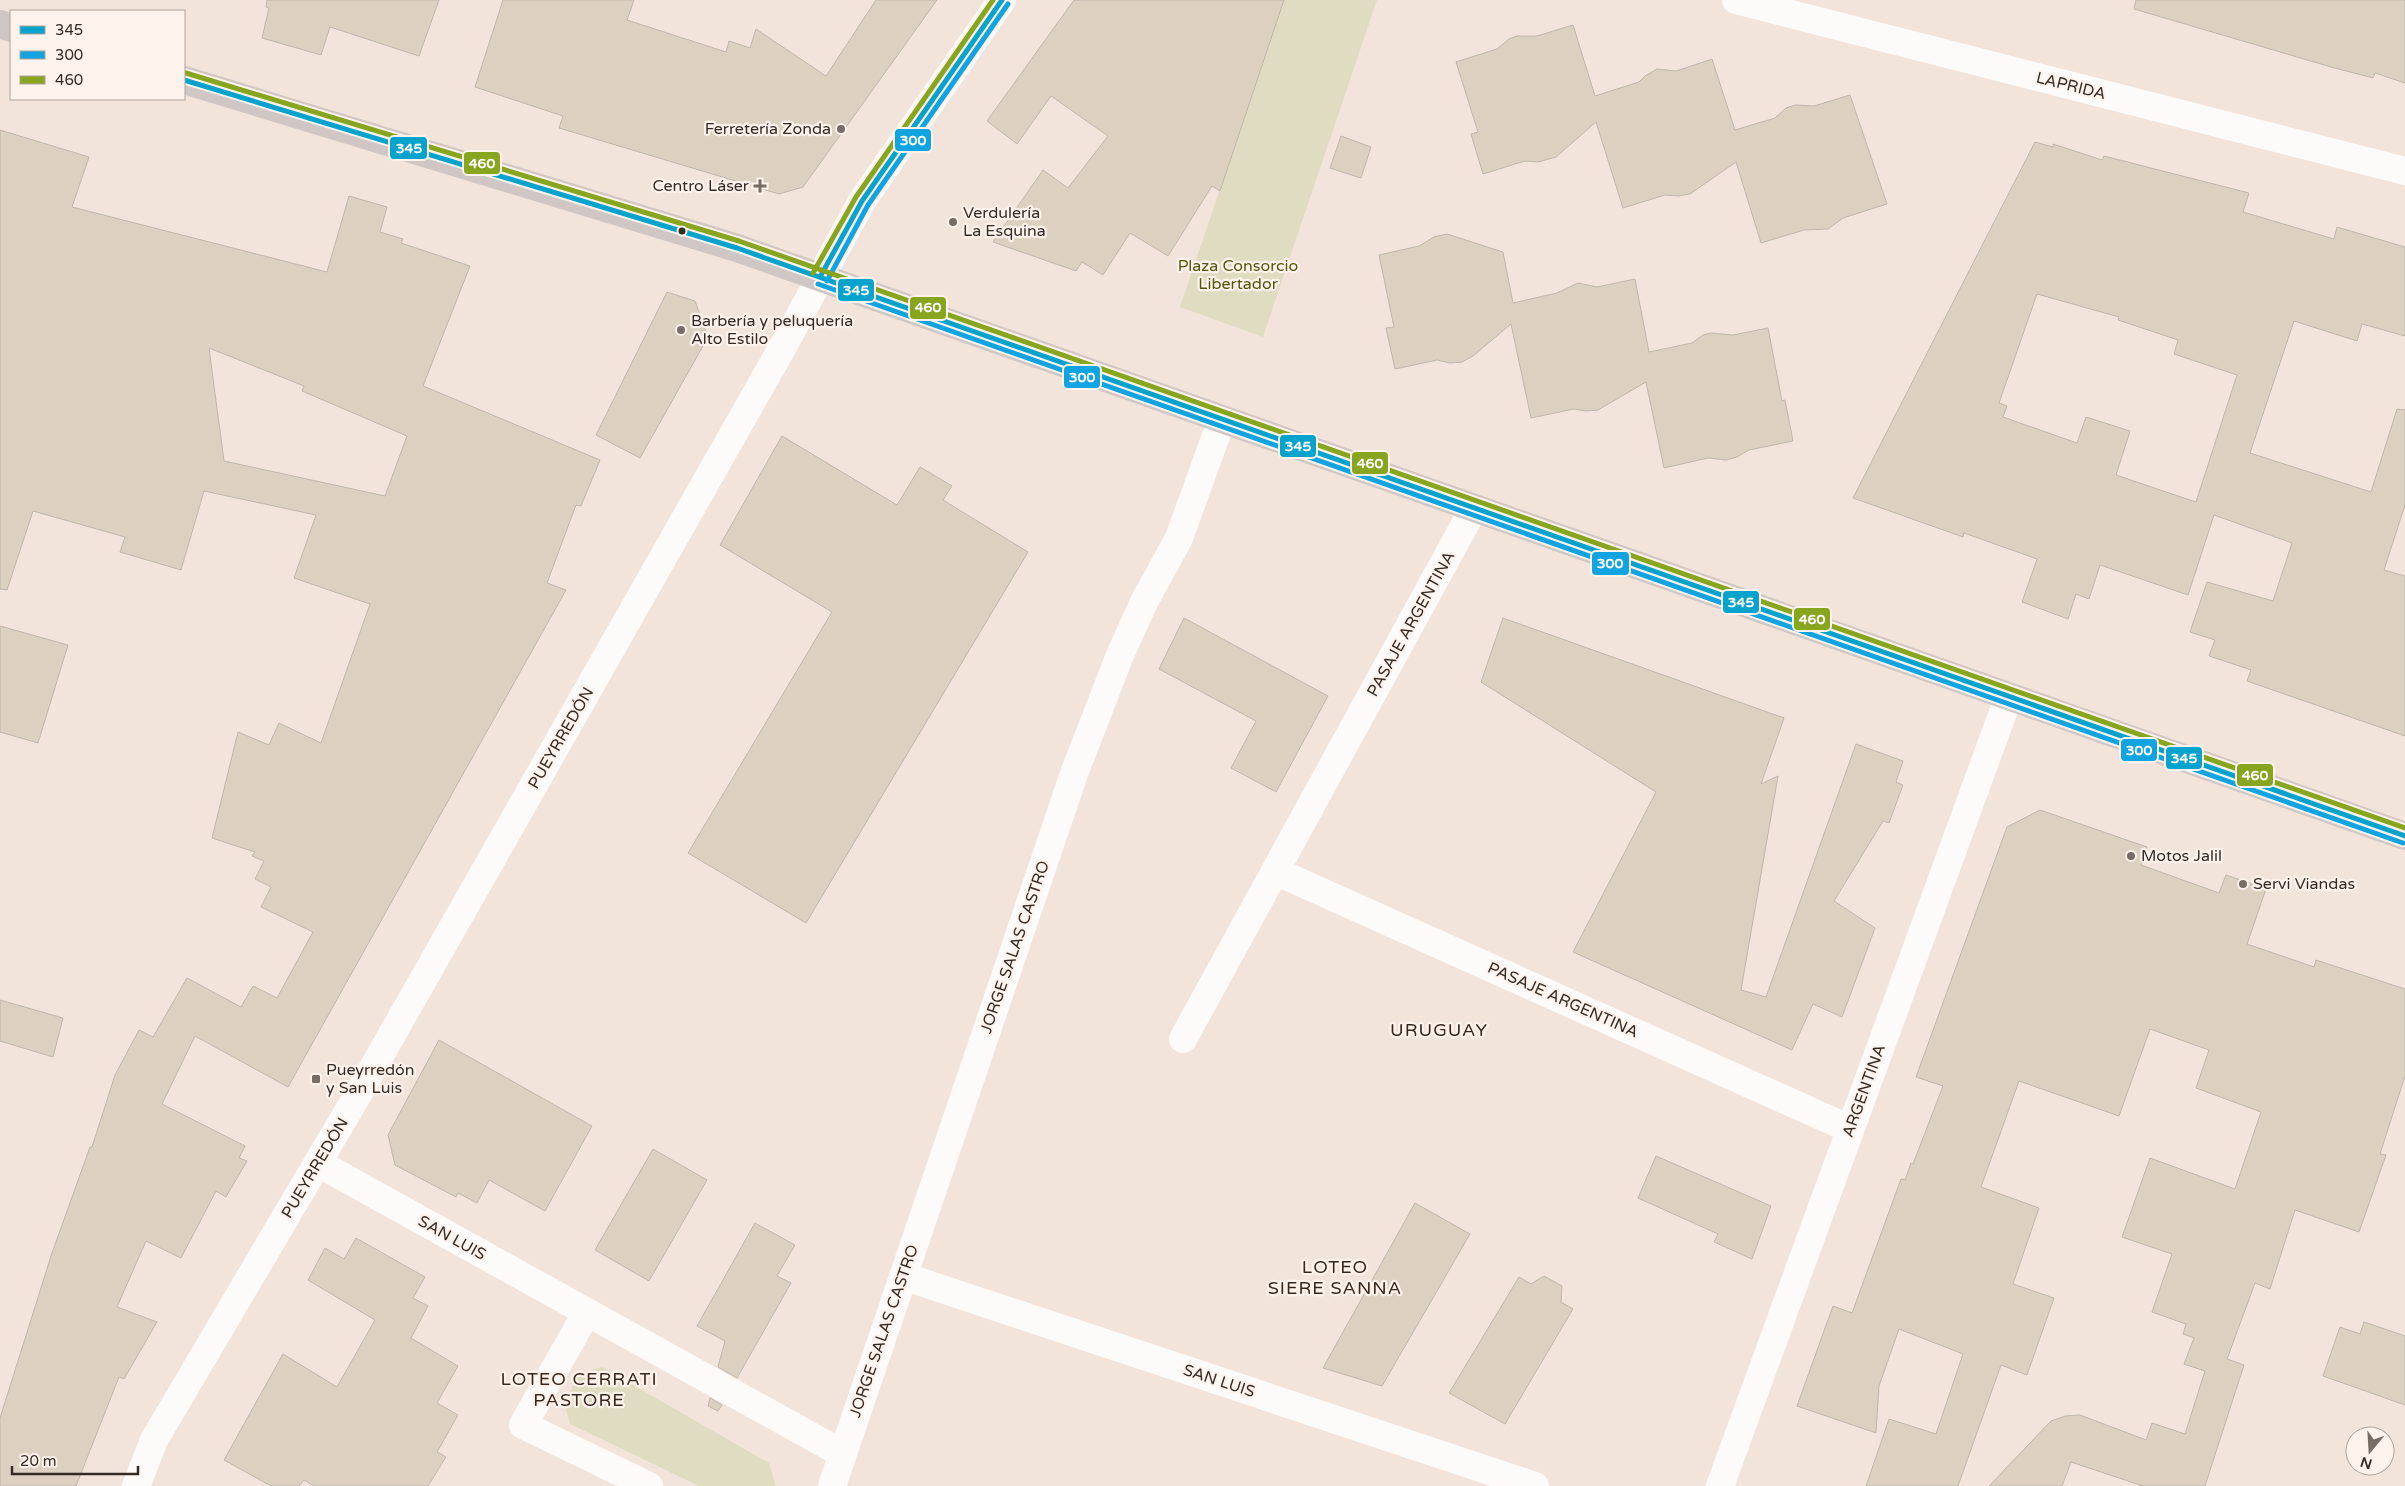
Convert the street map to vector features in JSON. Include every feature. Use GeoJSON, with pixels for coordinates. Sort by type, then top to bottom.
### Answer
{"type":"FeatureCollection","features":[{"type":"Feature","properties":{"kind":"main road"},"geometry":{"type":"LineString","coordinates":[[185,80],[737,248],[2405,836]]}},
{"type":"Feature","properties":{"kind":"street","name":"PUEYRREDÓN"},"geometry":{"type":"LineString","coordinates":[[136,1486],[154,1440],[318,1163],[776,359],[862,201],[1002,0]]}},
{"type":"Feature","properties":{"kind":"street","name":"LAPRIDA"},"geometry":{"type":"LineString","coordinates":[[1736,0],[2405,171]]}},
{"type":"Feature","properties":{"kind":"street","name":"JORGE SALAS CASTRO"},"geometry":{"type":"LineString","coordinates":[[832,1486],[1075,771],[1120,655],[1144,602],[1179,538],[1222,419]]}},
{"type":"Feature","properties":{"kind":"street","name":"PASAJE ARGENTINA"},"geometry":{"type":"LineString","coordinates":[[1183,1039],[1474,508]]}},
{"type":"Feature","properties":{"kind":"street","name":"ARGENTINA"},"geometry":{"type":"LineString","coordinates":[[1720,1486],[2008,696]]}},
{"type":"Feature","properties":{"kind":"street","name":"PASAJE ARGENTINA"},"geometry":{"type":"LineString","coordinates":[[1275,871],[1850,1129]]}},
{"type":"Feature","properties":{"kind":"street","name":"SAN LUIS"},"geometry":{"type":"LineString","coordinates":[[318,1163],[843,1454]]}},
{"type":"Feature","properties":{"kind":"street","name":"SAN LUIS"},"geometry":{"type":"LineString","coordinates":[[903,1276],[1535,1486]]}},
{"type":"Feature","properties":{"kind":"street"},"geometry":{"type":"LineString","coordinates":[[587,1312],[523,1425],[649,1486]]}},
{"type":"Feature","properties":{"kind":"green space","name":"Plaza Consorcio Libertador"},"geometry":{"type":"Polygon","coordinates":[[[1284,0],[1377,0],[1263,337],[1180,307],[1284,0]]]}},
{"type":"Feature","properties":{"kind":"green space"},"geometry":{"type":"Polygon","coordinates":[[[602,1367],[769,1463],[776,1486],[699,1486],[570,1424],[564,1403],[580,1373],[602,1367]]]}},
{"type":"Feature","properties":{"kind":"building"},"geometry":{"type":"Polygon","coordinates":[[[267,0],[439,0],[419,56],[330,27],[321,55],[262,38],[269,8],[266,7],[267,0]]]}},
{"type":"Feature","properties":{"kind":"building"},"geometry":{"type":"Polygon","coordinates":[[[503,0],[634,0],[627,20],[726,52],[729,41],[750,48],[756,29],[826,76],[876,0],[937,0],[803,187],[779,194],[559,128],[563,116],[475,87],[503,0]]]}},
{"type":"Feature","properties":{"kind":"building"},"geometry":{"type":"Polygon","coordinates":[[[1074,0],[1284,0],[1220,191],[1212,186],[1168,256],[1130,233],[1103,275],[1082,262],[1076,271],[993,242],[1043,170],[1068,188],[1108,136],[1051,96],[1017,144],[987,121],[1074,0]]]}},
{"type":"Feature","properties":{"kind":"building"},"geometry":{"type":"Polygon","coordinates":[[[2136,0],[2405,0],[2405,83],[2375,73],[2373,78],[2331,67],[2134,9],[2136,0]]]}},
{"type":"Feature","properties":{"kind":"building"},"geometry":{"type":"Polygon","coordinates":[[[1573,25],[1595,96],[1639,82],[1657,69],[1676,71],[1712,59],[1735,130],[1775,118],[1786,108],[1795,105],[1814,106],[1850,95],[1887,204],[1843,218],[1828,229],[1804,230],[1761,243],[1736,162],[1690,194],[1678,196],[1665,195],[1623,208],[1596,122],[1556,157],[1538,162],[1525,161],[1483,174],[1471,134],[1478,132],[1456,62],[1497,49],[1509,39],[1517,36],[1537,36],[1573,25]]]}},
{"type":"Feature","properties":{"kind":"building"},"geometry":{"type":"Polygon","coordinates":[[[0,130],[89,157],[72,207],[327,272],[349,196],[387,207],[380,232],[403,239],[401,243],[470,266],[423,386],[600,460],[581,506],[576,505],[547,583],[566,590],[288,1087],[195,1036],[162,1104],[245,1146],[239,1158],[247,1161],[226,1197],[216,1191],[181,1258],[146,1241],[117,1307],[157,1322],[124,1379],[119,1377],[76,1486],[0,1486],[0,1418],[52,1253],[90,1147],[92,1147],[115,1075],[139,1030],[153,1037],[187,978],[241,1007],[253,986],[277,998],[313,932],[261,907],[271,887],[255,879],[264,861],[252,856],[255,852],[212,838],[238,732],[269,745],[279,723],[321,743],[370,604],[294,578],[316,515],[204,491],[181,570],[120,552],[125,537],[33,511],[7,590],[0,589],[0,130]],[[209,348],[224,461],[385,496],[407,436],[302,391],[304,386],[209,348]]]}},
{"type":"Feature","properties":{"kind":"building"},"geometry":{"type":"Polygon","coordinates":[[[1341,136],[1371,147],[1361,178],[1330,168],[1341,136]]]}},
{"type":"Feature","properties":{"kind":"building"},"geometry":{"type":"Polygon","coordinates":[[[2035,142],[2053,147],[2053,144],[2102,160],[2104,156],[2249,193],[2243,212],[2334,239],[2337,227],[2405,247],[2405,336],[2362,324],[2357,341],[2294,321],[2250,453],[2371,492],[2397,409],[2405,410],[2405,505],[2384,570],[2405,576],[2405,736],[2247,681],[2251,670],[2209,656],[2215,640],[2190,632],[2207,582],[2273,601],[2292,543],[2214,515],[2188,595],[2100,565],[2089,599],[2076,594],[2068,619],[2022,602],[2037,559],[1964,533],[1963,537],[1853,498],[2035,142]],[[2037,294],[1999,403],[2007,406],[2003,417],[2077,443],[2086,417],[2130,431],[2116,475],[2196,502],[2237,375],[2174,354],[2178,340],[2118,320],[2119,317],[2037,294]]]}},
{"type":"Feature","properties":{"kind":"building"},"geometry":{"type":"Polygon","coordinates":[[[1447,234],[1503,252],[1513,303],[1557,293],[1578,283],[1597,287],[1635,279],[1649,352],[1692,343],[1703,335],[1711,333],[1733,335],[1768,328],[1782,401],[1785,400],[1793,441],[1749,450],[1737,457],[1726,460],[1708,458],[1664,468],[1646,382],[1598,410],[1574,409],[1531,418],[1511,324],[1473,356],[1462,362],[1450,363],[1437,360],[1395,369],[1386,328],[1394,327],[1379,255],[1419,246],[1434,237],[1447,234]]]}},
{"type":"Feature","properties":{"kind":"building"},"geometry":{"type":"Polygon","coordinates":[[[667,292],[695,301],[708,337],[640,458],[596,435],[667,292]]]}},
{"type":"Feature","properties":{"kind":"building"},"geometry":{"type":"Polygon","coordinates":[[[782,436],[897,505],[920,467],[952,486],[943,500],[1028,552],[806,923],[688,853],[832,612],[720,545],[782,436]]]}},
{"type":"Feature","properties":{"kind":"building"},"geometry":{"type":"Polygon","coordinates":[[[1184,618],[1328,696],[1276,792],[1231,768],[1256,721],[1159,669],[1184,618]]]}},
{"type":"Feature","properties":{"kind":"building"},"geometry":{"type":"Polygon","coordinates":[[[1503,618],[1784,718],[1761,784],[1778,776],[1741,990],[1766,997],[1856,744],[1903,761],[1896,782],[1903,785],[1889,823],[1883,821],[1834,901],[1875,928],[1842,1017],[1813,1004],[1792,1050],[1573,952],[1656,792],[1481,682],[1503,618]]]}},
{"type":"Feature","properties":{"kind":"building"},"geometry":{"type":"Polygon","coordinates":[[[0,626],[68,645],[38,743],[0,732],[0,626]]]}},
{"type":"Feature","properties":{"kind":"building"},"geometry":{"type":"Polygon","coordinates":[[[2040,810],[2147,847],[2141,865],[2219,893],[2226,875],[2266,889],[2247,944],[2314,967],[2316,960],[2405,989],[2405,1076],[2380,1154],[2386,1155],[2359,1232],[2295,1210],[2270,1289],[2255,1283],[2227,1359],[2244,1365],[2205,1486],[2143,1486],[2071,1462],[2062,1486],[1989,1486],[2051,1421],[2065,1416],[2080,1415],[2146,1440],[2152,1423],[2185,1434],[2205,1371],[2184,1364],[2194,1338],[2183,1334],[2186,1324],[2152,1312],[2172,1254],[2122,1237],[2150,1158],[2235,1189],[2261,1112],[2196,1088],[2209,1050],[2150,1029],[2119,1116],[2019,1081],[1981,1187],[2039,1208],[2013,1284],[2054,1298],[2027,1375],[2001,1365],[1958,1486],[1866,1486],[1889,1419],[1936,1434],[1963,1354],[1899,1329],[1879,1386],[1876,1433],[1797,1406],[1833,1306],[1852,1313],[1901,1179],[1905,1180],[1911,1163],[1913,1164],[1943,1086],[1916,1077],[2007,827],[2040,810]]]}},
{"type":"Feature","properties":{"kind":"building"},"geometry":{"type":"Polygon","coordinates":[[[0,1000],[63,1018],[53,1057],[0,1041],[0,1000]]]}},
{"type":"Feature","properties":{"kind":"building"},"geometry":{"type":"Polygon","coordinates":[[[439,1040],[592,1126],[545,1211],[489,1180],[477,1203],[458,1193],[456,1197],[395,1165],[388,1135],[439,1040]]]}},
{"type":"Feature","properties":{"kind":"building"},"geometry":{"type":"Polygon","coordinates":[[[653,1149],[707,1180],[649,1281],[595,1250],[653,1149]]]}},
{"type":"Feature","properties":{"kind":"building"},"geometry":{"type":"Polygon","coordinates":[[[1656,1156],[1771,1206],[1752,1259],[1714,1242],[1718,1234],[1638,1198],[1656,1156]]]}},
{"type":"Feature","properties":{"kind":"building"},"geometry":{"type":"Polygon","coordinates":[[[1415,1203],[1470,1234],[1382,1386],[1323,1368],[1415,1203]]]}},
{"type":"Feature","properties":{"kind":"building"},"geometry":{"type":"Polygon","coordinates":[[[755,1223],[795,1245],[777,1276],[791,1283],[737,1378],[718,1367],[725,1341],[697,1326],[755,1223]]]}},
{"type":"Feature","properties":{"kind":"building"},"geometry":{"type":"Polygon","coordinates":[[[356,1238],[425,1277],[413,1298],[428,1306],[411,1338],[458,1366],[437,1403],[458,1415],[437,1452],[446,1457],[428,1486],[314,1486],[304,1480],[299,1486],[271,1486],[224,1460],[283,1354],[337,1387],[375,1320],[308,1280],[325,1248],[344,1259],[356,1238]]]}},
{"type":"Feature","properties":{"kind":"building"},"geometry":{"type":"Polygon","coordinates":[[[1544,1276],[1562,1286],[1561,1302],[1573,1309],[1505,1424],[1449,1393],[1519,1277],[1531,1284],[1544,1276]]]}},
{"type":"Feature","properties":{"kind":"building"},"geometry":{"type":"Polygon","coordinates":[[[2364,1322],[2405,1336],[2405,1405],[2323,1376],[2340,1327],[2360,1334],[2364,1322]]]}},
{"type":"Feature","properties":{"kind":"building"},"geometry":{"type":"Polygon","coordinates":[[[710,1398],[722,1405],[718,1411],[708,1406],[710,1398]]]}},
{"type":"Feature","properties":{"kind":"transit line","name":"460"},"geometry":{"type":"LineString","coordinates":[[813,273],[856,197],[993,0]]}},
{"type":"Feature","properties":{"kind":"transit line","name":"345"},"geometry":{"type":"LineString","coordinates":[[820,277],[862,201],[1002,0]]}},
{"type":"Feature","properties":{"kind":"transit line","name":"300"},"geometry":{"type":"LineString","coordinates":[[827,281],[868,205],[1008,4]]}},
{"type":"Feature","properties":{"kind":"transit line","name":"460"},"geometry":{"type":"LineString","coordinates":[[186,73],[739,241],[2405,828]]}},
{"type":"Feature","properties":{"kind":"transit line","name":"345"},"geometry":{"type":"LineString","coordinates":[[185,80],[737,248],[2405,836]]}},
{"type":"Feature","properties":{"kind":"transit line","name":"300"},"geometry":{"type":"LineString","coordinates":[[818,284],[2403,843]]}},
{"type":"Feature","properties":{"kind":"place","name":"Ferretería Zonda"},"geometry":{"type":"Point","coordinates":[841,129]}},
{"type":"Feature","properties":{"kind":"place","name":"Centro Láser"},"geometry":{"type":"Point","coordinates":[760,186]}},
{"type":"Feature","properties":{"kind":"place","name":"Verdulería La Esquina"},"geometry":{"type":"Point","coordinates":[953,222]}},
{"type":"Feature","properties":{"kind":"place","name":"Barbería y peluquería Alto Estilo"},"geometry":{"type":"Point","coordinates":[681,330]}},
{"type":"Feature","properties":{"kind":"place","name":"Motos Jalil"},"geometry":{"type":"Point","coordinates":[2131,856]}},
{"type":"Feature","properties":{"kind":"place","name":"Servi Viandas"},"geometry":{"type":"Point","coordinates":[2243,884]}},
{"type":"Feature","properties":{"kind":"place","name":"Pueyrredón y San Luis"},"geometry":{"type":"Point","coordinates":[316,1079]}},
{"type":"Feature","properties":{"kind":"district","name":"URUGUAY"},"geometry":{"type":"Point","coordinates":[1439,1030]}},
{"type":"Feature","properties":{"kind":"district","name":"LOTEO SIERE SANNA"},"geometry":{"type":"Point","coordinates":[1335,1277]}},
{"type":"Feature","properties":{"kind":"district","name":"LOTEO CERRATI PASTORE"},"geometry":{"type":"Point","coordinates":[579,1389]}}]}
